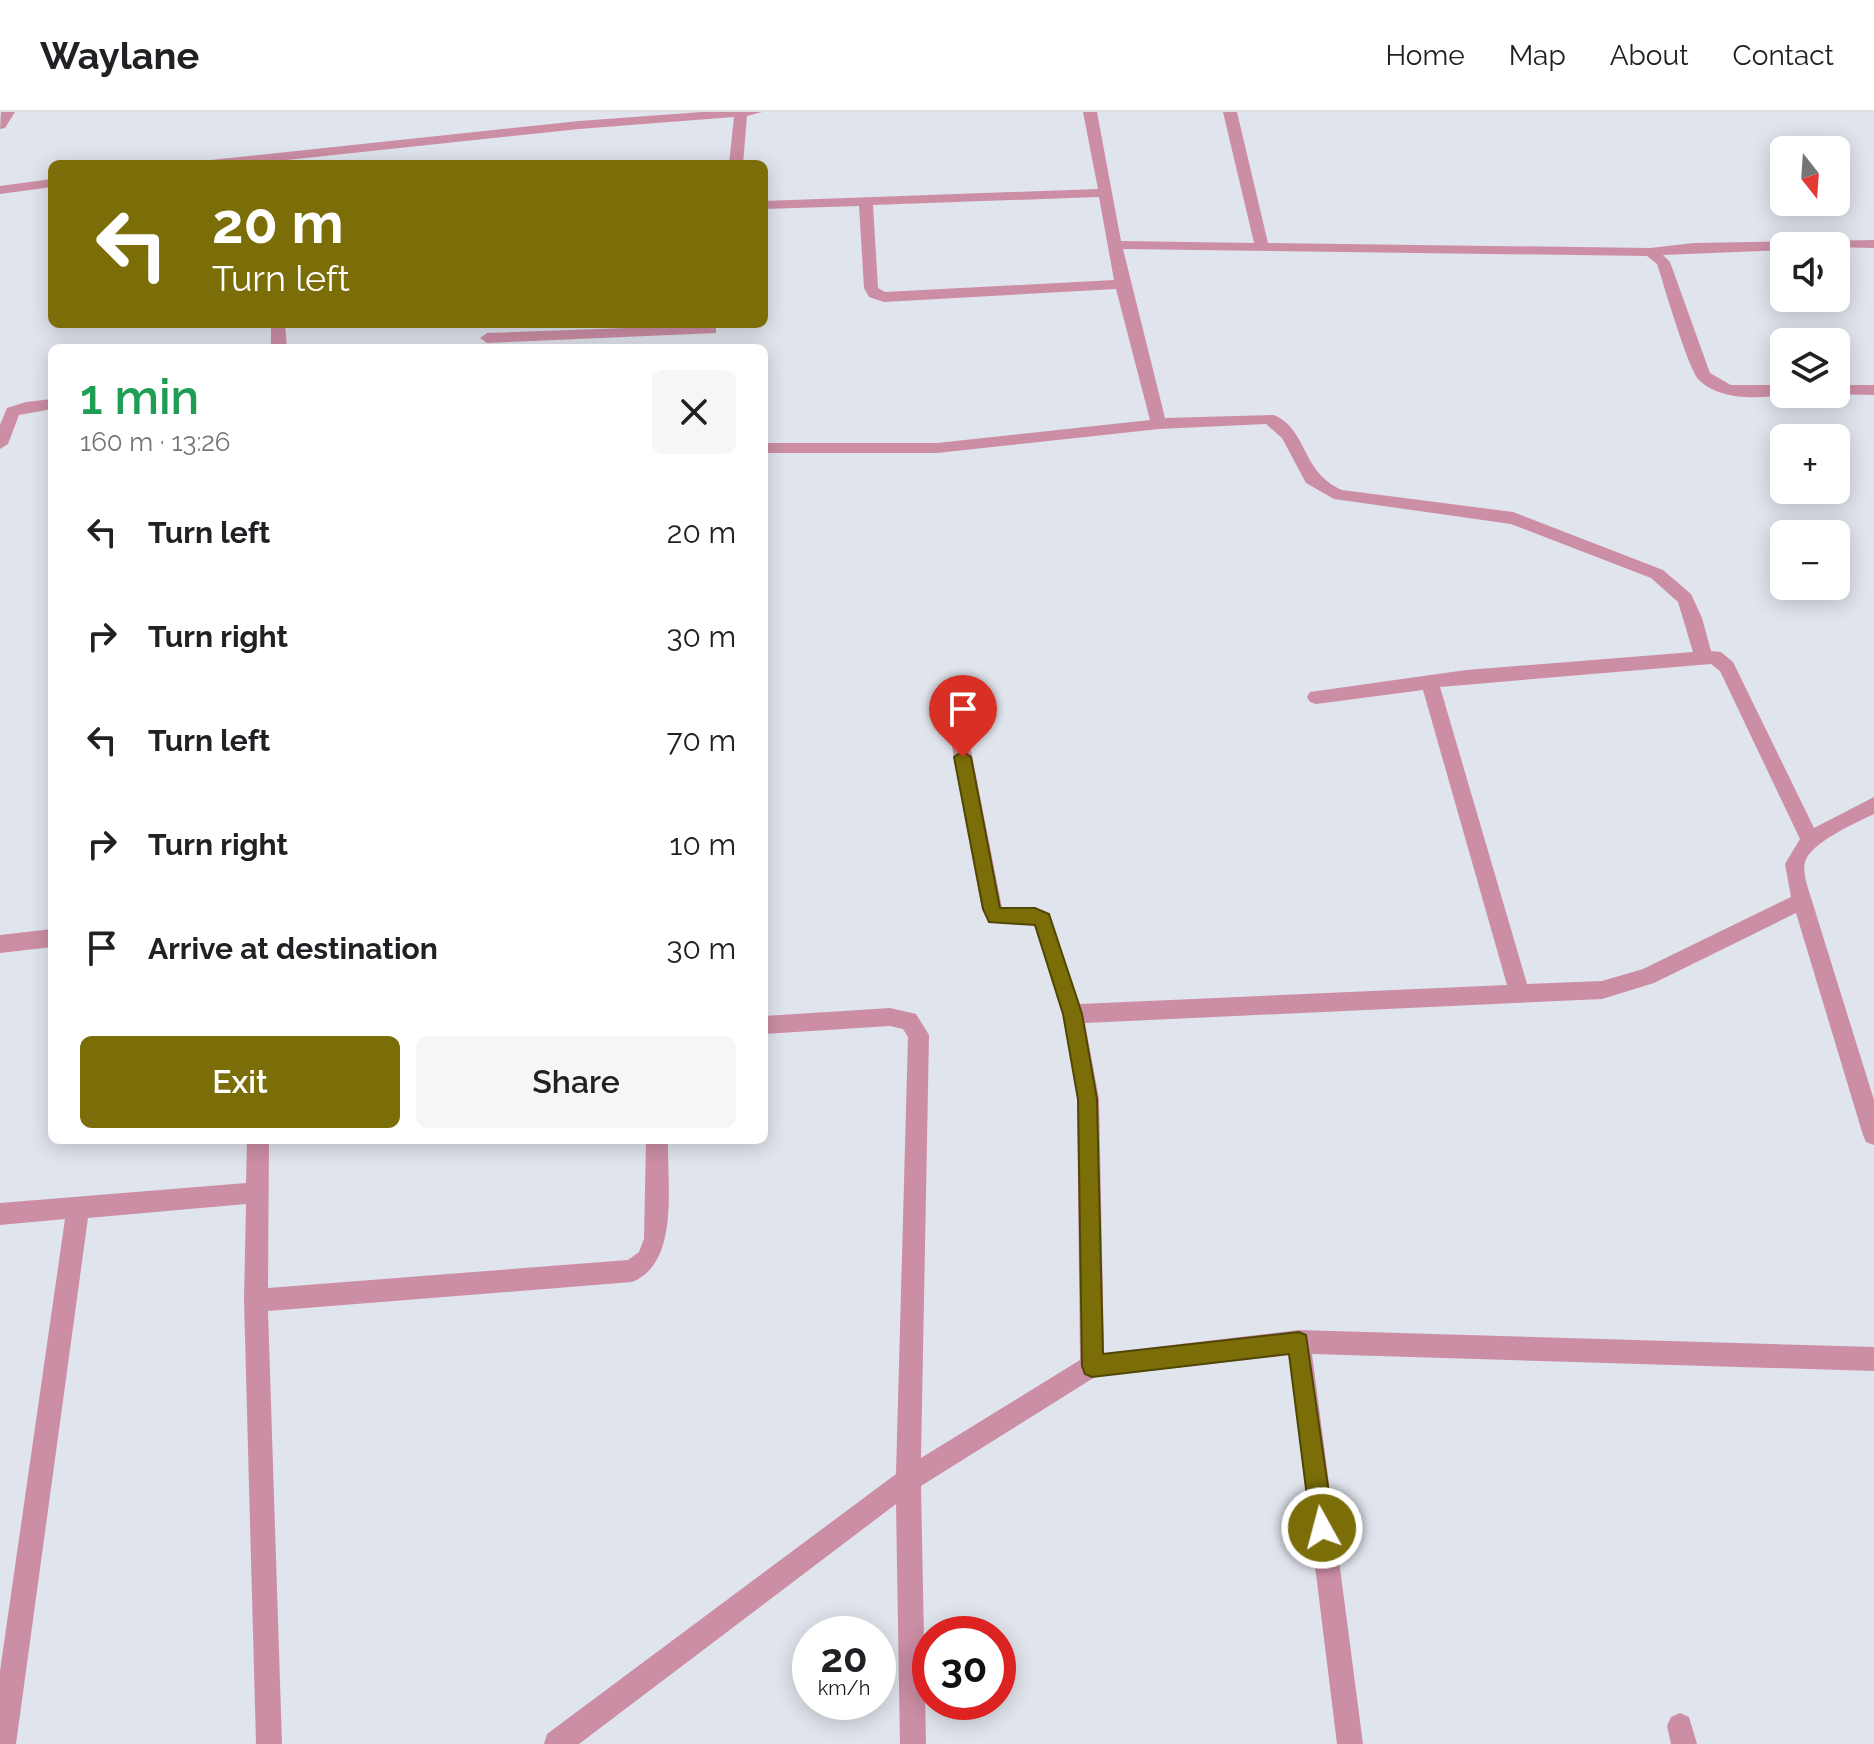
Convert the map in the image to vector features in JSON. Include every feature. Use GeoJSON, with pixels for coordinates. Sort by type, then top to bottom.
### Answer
{"type":"FeatureCollection","features":[{"type":"Feature","properties":{"kind":"street"},"geometry":{"type":"LineString","coordinates":[[0,125],[8,112]]}},
{"type":"Feature","properties":{"kind":"street"},"geometry":{"type":"LineString","coordinates":[[303,159],[577,118],[755,112]]}},
{"type":"Feature","properties":{"kind":"street"},"geometry":{"type":"LineString","coordinates":[[1090,112],[1122,284],[1159,424]]}},
{"type":"Feature","properties":{"kind":"street"},"geometry":{"type":"LineString","coordinates":[[1230,112],[1262,247]]}},
{"type":"Feature","properties":{"kind":"street"},"geometry":{"type":"LineString","coordinates":[[736,160],[741,113]]}},
{"type":"Feature","properties":{"kind":"street"},"geometry":{"type":"LineString","coordinates":[[0,190],[48,184]]}},
{"type":"Feature","properties":{"kind":"street"},"geometry":{"type":"LineString","coordinates":[[768,205],[1105,193]]}},
{"type":"Feature","properties":{"kind":"street"},"geometry":{"type":"LineString","coordinates":[[866,201],[871,288],[874,294],[884,297],[1122,284]]}},
{"type":"Feature","properties":{"kind":"street"},"geometry":{"type":"LineString","coordinates":[[1114,245],[1650,252],[1694,247],[1873,246]]}},
{"type":"Feature","properties":{"kind":"street"},"geometry":{"type":"LineString","coordinates":[[1650,252],[1663,262],[1703,375],[1720,388],[1770,390]]}},
{"type":"Feature","properties":{"kind":"street"},"geometry":{"type":"LineString","coordinates":[[487,338],[692,328]]}},
{"type":"Feature","properties":{"kind":"street"},"geometry":{"type":"LineString","coordinates":[[1850,390],[1874,390]]}},
{"type":"Feature","properties":{"kind":"street"},"geometry":{"type":"LineString","coordinates":[[0,444],[13,412],[48,404]]}},
{"type":"Feature","properties":{"kind":"street"},"geometry":{"type":"LineString","coordinates":[[768,448],[937,448],[1159,424],[1268,419],[1276,421],[1283,428],[1307,472],[1325,489],[1340,495],[1513,518],[1674,583],[1690,605],[1703,655]]}},
{"type":"Feature","properties":{"kind":"street"},"geometry":{"type":"LineString","coordinates":[[1316,697],[1430,682],[1703,655],[1715,657],[1727,667],[1810,841]]}},
{"type":"Feature","properties":{"kind":"street"},"geometry":{"type":"LineString","coordinates":[[1430,682],[1520,994]]}},
{"type":"Feature","properties":{"kind":"street"},"geometry":{"type":"LineString","coordinates":[[958,730],[992,909],[996,916],[1035,916],[1042,920],[1073,1014],[1088,1099],[1092,1366]]}},
{"type":"Feature","properties":{"kind":"street"},"geometry":{"type":"LineString","coordinates":[[1874,805],[1810,841],[1795,861],[1802,901],[1874,1135]]}},
{"type":"Feature","properties":{"kind":"street"},"geometry":{"type":"LineString","coordinates":[[1073,1014],[1602,990],[1647,977],[1802,901]]}},
{"type":"Feature","properties":{"kind":"street"},"geometry":{"type":"LineString","coordinates":[[0,944],[48,938]]}},
{"type":"Feature","properties":{"kind":"street"},"geometry":{"type":"LineString","coordinates":[[768,1025],[890,1017],[909,1021],[919,1035],[908,1480],[913,1744]]}},
{"type":"Feature","properties":{"kind":"street"},"geometry":{"type":"LineString","coordinates":[[258,1144],[256,1300],[269,1744]]}},
{"type":"Feature","properties":{"kind":"street"},"geometry":{"type":"LineString","coordinates":[[256,1300],[632,1271],[647,1260],[655,1239],[657,1144]]}},
{"type":"Feature","properties":{"kind":"street"},"geometry":{"type":"LineString","coordinates":[[0,1214],[256,1193]]}},
{"type":"Feature","properties":{"kind":"street"},"geometry":{"type":"LineString","coordinates":[[3,1744],[78,1209]]}},
{"type":"Feature","properties":{"kind":"street"},"geometry":{"type":"LineString","coordinates":[[1299,1342],[1350,1744]]}},
{"type":"Feature","properties":{"kind":"street"},"geometry":{"type":"LineString","coordinates":[[557,1744],[908,1480],[1092,1366],[1299,1342],[1874,1359]]}},
{"type":"Feature","properties":{"kind":"route"},"geometry":{"type":"LineString","coordinates":[[963,757],[992,909],[996,916],[1004,918],[1035,916],[1042,920],[1073,1014],[1088,1099],[1092,1366],[1299,1342],[1322,1528]]}}]}
